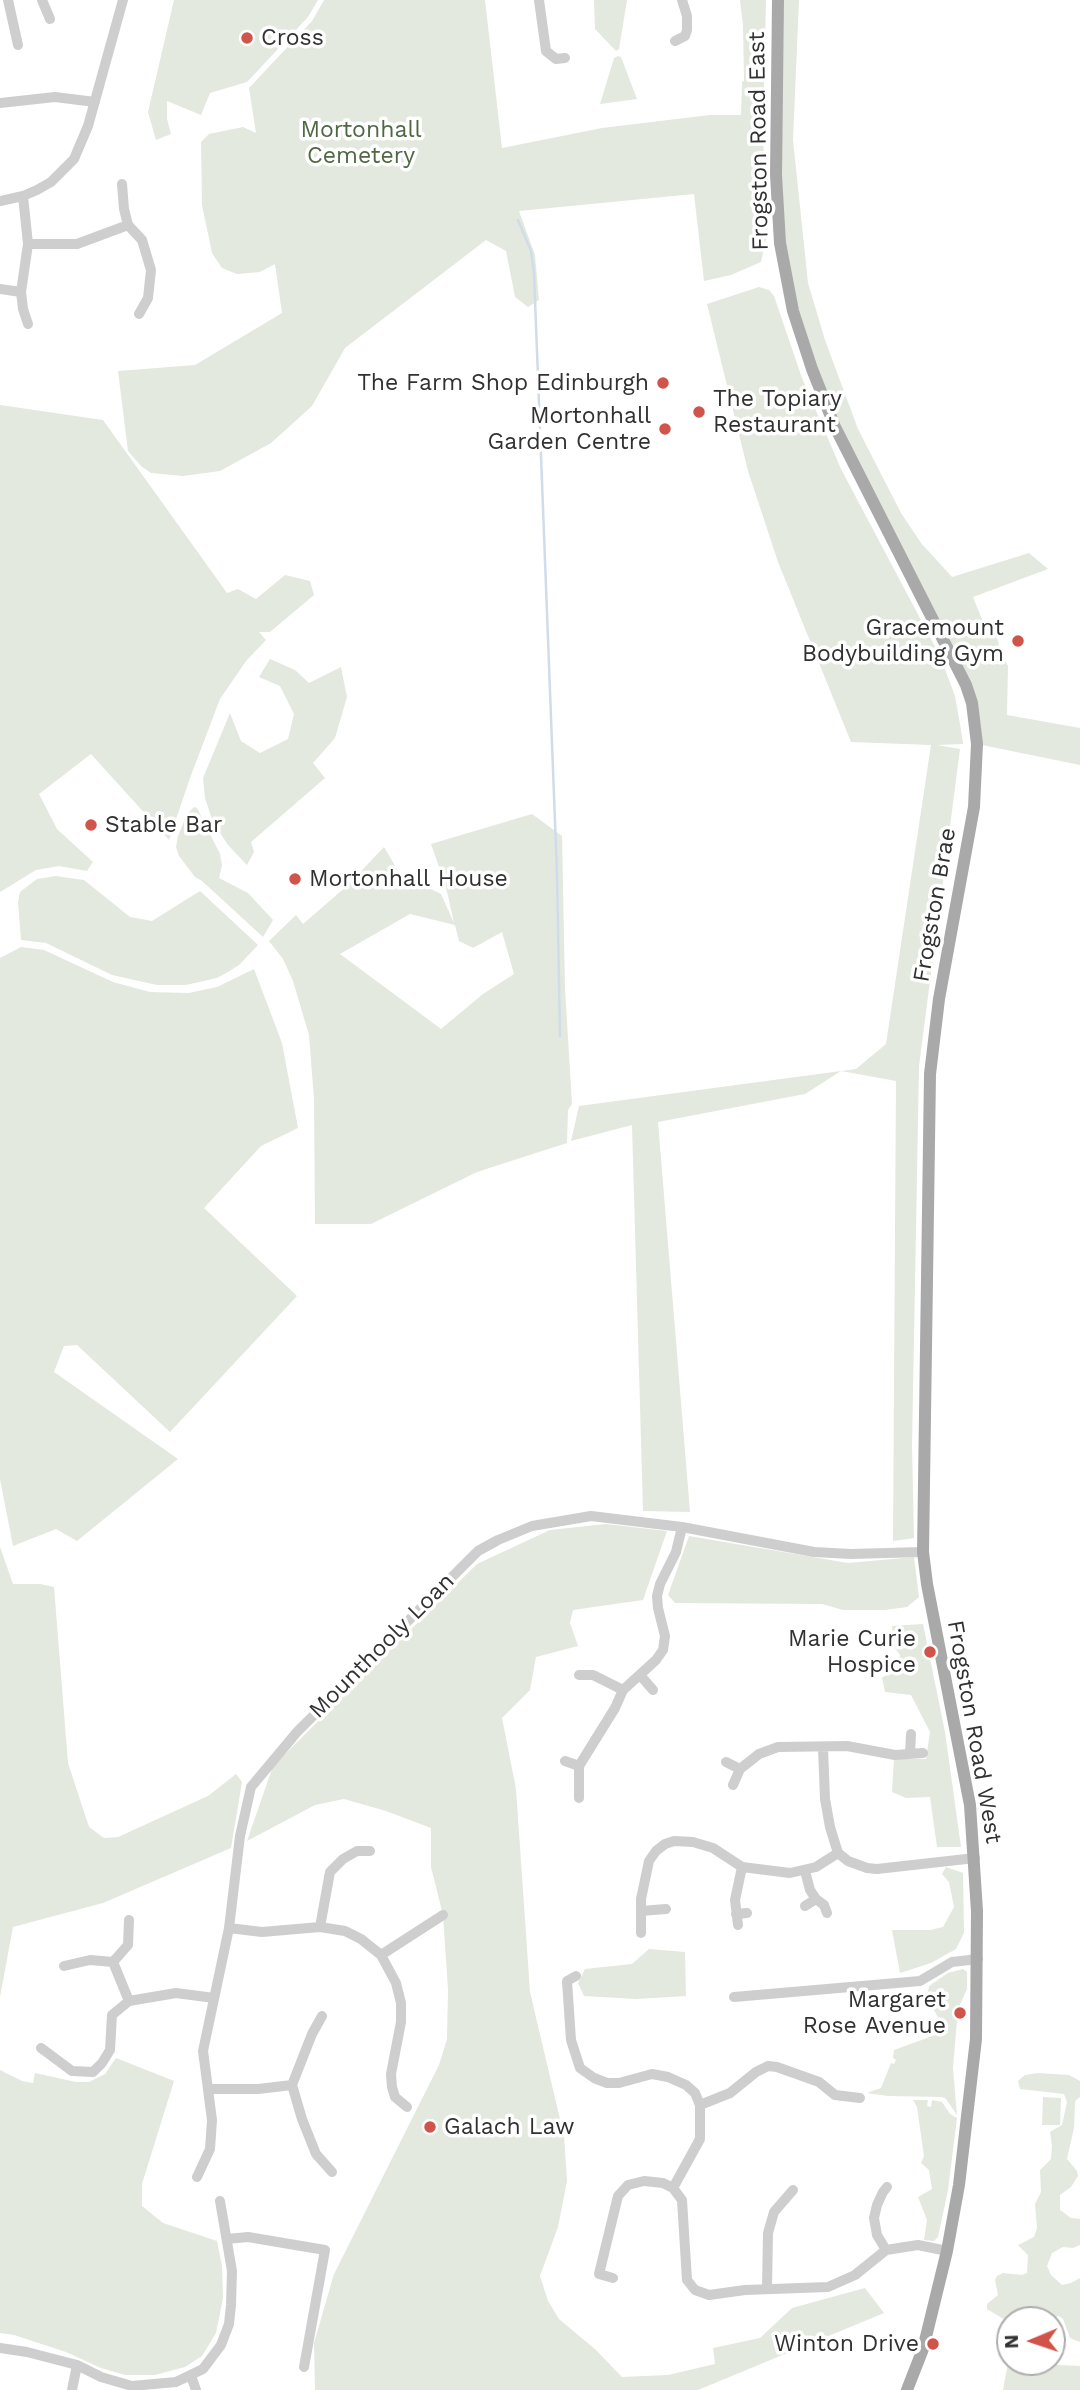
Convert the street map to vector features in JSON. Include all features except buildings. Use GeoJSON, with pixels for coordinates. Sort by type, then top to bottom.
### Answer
{"type":"FeatureCollection","features":[{"type":"Feature","properties":{"kind":"main road","name":"Frogston Road East"},"geometry":{"type":"LineString","coordinates":[[778,0],[776,175],[780,243],[793,311],[815,379],[835,427],[966,685],[972,703],[977,744]]}},
{"type":"Feature","properties":{"kind":"main road","name":"Frogston Brae"},"geometry":{"type":"LineString","coordinates":[[930,1074],[939,999],[974,807],[977,744]]}},
{"type":"Feature","properties":{"kind":"main road","name":"Frogston Road West"},"geometry":{"type":"LineString","coordinates":[[907,2390],[923,2349],[947,2251],[959,2185],[976,2039],[978,1959],[975,1858],[970,1805],[923,1552],[930,1074]]}},
{"type":"Feature","properties":{"kind":"street"},"geometry":{"type":"LineString","coordinates":[[8,0],[18,44]]}},
{"type":"Feature","properties":{"kind":"street"},"geometry":{"type":"LineString","coordinates":[[43,0],[50,19]]}},
{"type":"Feature","properties":{"kind":"street"},"geometry":{"type":"LineString","coordinates":[[0,201],[23,196],[51,182],[70,164],[85,136],[123,0]]}},
{"type":"Feature","properties":{"kind":"street"},"geometry":{"type":"LineString","coordinates":[[539,0],[546,51],[556,59],[565,58]]}},
{"type":"Feature","properties":{"kind":"street"},"geometry":{"type":"LineString","coordinates":[[675,41],[685,36],[687,30],[687,16],[681,0]]}},
{"type":"Feature","properties":{"kind":"street"},"geometry":{"type":"LineString","coordinates":[[0,103],[55,97],[95,102]]}},
{"type":"Feature","properties":{"kind":"street"},"geometry":{"type":"LineString","coordinates":[[122,184],[128,225],[142,240],[152,270],[148,298],[139,314]]}},
{"type":"Feature","properties":{"kind":"street"},"geometry":{"type":"LineString","coordinates":[[23,196],[28,244],[21,292],[28,324]]}},
{"type":"Feature","properties":{"kind":"street"},"geometry":{"type":"LineString","coordinates":[[28,244],[71,245],[128,225]]}},
{"type":"Feature","properties":{"kind":"street"},"geometry":{"type":"LineString","coordinates":[[0,289],[21,292]]}},
{"type":"Feature","properties":{"kind":"street","name":"Mounthooly Loan"},"geometry":{"type":"LineString","coordinates":[[197,2177],[210,2149],[212,2120],[203,2051],[229,1928],[240,1836],[251,1787],[297,1732],[470,1558],[498,1540],[532,1526],[570,1518],[608,1517],[682,1527],[814,1552],[923,1552]]}},
{"type":"Feature","properties":{"kind":"street"},"geometry":{"type":"LineString","coordinates":[[579,1798],[579,1766],[623,1690],[656,1660],[663,1650],[665,1636],[657,1608],[657,1595],[676,1552],[682,1527]]}},
{"type":"Feature","properties":{"kind":"street"},"geometry":{"type":"LineString","coordinates":[[579,1675],[593,1675],[623,1690]]}},
{"type":"Feature","properties":{"kind":"street"},"geometry":{"type":"LineString","coordinates":[[640,1675],[653,1690]]}},
{"type":"Feature","properties":{"kind":"street"},"geometry":{"type":"LineString","coordinates":[[910,1754],[911,1734]]}},
{"type":"Feature","properties":{"kind":"street"},"geometry":{"type":"LineString","coordinates":[[733,1785],[740,1769],[770,1749],[860,1747],[895,1755],[923,1753]]}},
{"type":"Feature","properties":{"kind":"street"},"geometry":{"type":"LineString","coordinates":[[823,1748],[825,1799],[834,1843],[838,1853],[848,1861],[867,1868],[975,1858]]}},
{"type":"Feature","properties":{"kind":"street"},"geometry":{"type":"LineString","coordinates":[[565,1761],[579,1766]]}},
{"type":"Feature","properties":{"kind":"street"},"geometry":{"type":"LineString","coordinates":[[726,1762],[740,1769]]}},
{"type":"Feature","properties":{"kind":"street"},"geometry":{"type":"LineString","coordinates":[[641,1933],[640,1910],[649,1861],[656,1850],[665,1844],[674,1841],[693,1842],[713,1848],[742,1867],[780,1872],[805,1871],[838,1853]]}},
{"type":"Feature","properties":{"kind":"street"},"geometry":{"type":"LineString","coordinates":[[320,1927],[330,1872],[343,1859],[357,1851],[370,1852]]}},
{"type":"Feature","properties":{"kind":"street"},"geometry":{"type":"LineString","coordinates":[[740,1917],[735,1900],[742,1867]]}},
{"type":"Feature","properties":{"kind":"street"},"geometry":{"type":"LineString","coordinates":[[805,1871],[810,1890],[824,1905],[827,1913]]}},
{"type":"Feature","properties":{"kind":"street"},"geometry":{"type":"LineString","coordinates":[[805,1906],[816,1899]]}},
{"type":"Feature","properties":{"kind":"street"},"geometry":{"type":"LineString","coordinates":[[640,1910],[666,1909]]}},
{"type":"Feature","properties":{"kind":"street"},"geometry":{"type":"LineString","coordinates":[[382,1955],[443,1915]]}},
{"type":"Feature","properties":{"kind":"street"},"geometry":{"type":"LineString","coordinates":[[113,1962],[128,1945],[129,1920]]}},
{"type":"Feature","properties":{"kind":"street"},"geometry":{"type":"LineString","coordinates":[[229,1928],[262,1932],[320,1927],[345,1931],[382,1955],[396,1983],[401,2003],[401,2022],[391,2087],[395,2096],[407,2107]]}},
{"type":"Feature","properties":{"kind":"street"},"geometry":{"type":"LineString","coordinates":[[734,1997],[920,1980],[952,1962],[978,1959]]}},
{"type":"Feature","properties":{"kind":"street"},"geometry":{"type":"LineString","coordinates":[[64,1966],[90,1960],[113,1962]]}},
{"type":"Feature","properties":{"kind":"street"},"geometry":{"type":"LineString","coordinates":[[113,1962],[129,2001]]}},
{"type":"Feature","properties":{"kind":"street"},"geometry":{"type":"LineString","coordinates":[[576,1976],[567,1981],[570,2040],[580,2068],[607,2083],[620,2083],[652,2074],[668,2077],[686,2085],[695,2093],[700,2105],[700,2139],[673,2188]]}},
{"type":"Feature","properties":{"kind":"street"},"geometry":{"type":"LineString","coordinates":[[41,2048],[72,2071],[93,2072],[103,2063],[110,2050],[112,2015],[129,2001],[176,1993],[214,1998]]}},
{"type":"Feature","properties":{"kind":"street"},"geometry":{"type":"LineString","coordinates":[[322,2016],[292,2085],[316,2154],[332,2172]]}},
{"type":"Feature","properties":{"kind":"street"},"geometry":{"type":"LineString","coordinates":[[700,2105],[730,2093],[768,2066],[819,2082],[835,2095],[860,2098]]}},
{"type":"Feature","properties":{"kind":"street"},"geometry":{"type":"LineString","coordinates":[[208,2089],[258,2089],[292,2085]]}},
{"type":"Feature","properties":{"kind":"street"},"geometry":{"type":"LineString","coordinates":[[613,2277],[599,2274],[618,2196],[628,2185],[644,2181],[663,2183],[673,2188],[682,2200],[687,2280],[695,2290],[709,2295],[828,2287],[855,2275],[887,2250],[918,2245],[947,2251]]}},
{"type":"Feature","properties":{"kind":"street"},"geometry":{"type":"LineString","coordinates":[[887,2187],[880,2198],[874,2218],[877,2235],[887,2250]]}},
{"type":"Feature","properties":{"kind":"street"},"geometry":{"type":"LineString","coordinates":[[767,2289],[768,2233],[774,2212],[793,2190]]}},
{"type":"Feature","properties":{"kind":"street"},"geometry":{"type":"LineString","coordinates":[[0,2348],[78,2365],[101,2378],[132,2386],[176,2382],[203,2369],[221,2345],[229,2324],[232,2271],[220,2202]]}},
{"type":"Feature","properties":{"kind":"street"},"geometry":{"type":"LineString","coordinates":[[227,2239],[248,2237],[325,2250],[304,2367]]}},
{"type":"Feature","properties":{"kind":"street"},"geometry":{"type":"LineString","coordinates":[[72,2390],[78,2365]]}},
{"type":"Feature","properties":{"kind":"street"},"geometry":{"type":"LineString","coordinates":[[191,2376],[196,2390]]}},
{"type":"Feature","properties":{"kind":"green space"},"geometry":{"type":"Polygon","coordinates":[[[174,0],[318,0],[308,17],[247,82],[210,93],[201,115],[167,101],[167,119],[171,134],[156,140],[148,112],[174,0]]]}},
{"type":"Feature","properties":{"kind":"green space","name":"Mortonhall Cemetery"},"geometry":{"type":"Polygon","coordinates":[[[324,0],[485,0],[502,148],[602,128],[710,115],[741,115],[744,81],[740,0],[766,0],[763,134],[767,235],[761,262],[731,275],[704,281],[694,194],[519,211],[535,255],[539,300],[528,307],[515,297],[506,251],[486,240],[345,348],[312,406],[271,443],[220,471],[183,476],[151,473],[128,451],[118,371],[195,365],[282,313],[275,264],[260,272],[237,274],[222,268],[212,253],[202,205],[201,142],[209,134],[243,127],[256,133],[249,88],[312,21],[324,0]]]}},
{"type":"Feature","properties":{"kind":"green space"},"geometry":{"type":"Polygon","coordinates":[[[594,0],[627,0],[619,49],[616,51],[595,29],[594,0]]]}},
{"type":"Feature","properties":{"kind":"green space"},"geometry":{"type":"Polygon","coordinates":[[[778,0],[799,0],[793,140],[808,283],[825,340],[858,429],[901,513],[921,543],[952,577],[1029,553],[1048,569],[973,597],[983,622],[998,640],[1000,652],[1008,666],[1007,715],[1080,728],[1080,765],[977,744],[972,703],[835,427],[783,266],[778,0]]]}},
{"type":"Feature","properties":{"kind":"green space"},"geometry":{"type":"Polygon","coordinates":[[[621,57],[637,99],[600,104],[614,58],[621,57]]]}},
{"type":"Feature","properties":{"kind":"green space"},"geometry":{"type":"Polygon","coordinates":[[[759,287],[769,290],[774,296],[802,378],[841,469],[940,656],[955,696],[963,744],[937,745],[960,749],[919,1066],[912,1446],[914,1538],[893,1541],[896,1081],[841,1071],[856,1069],[886,1044],[931,745],[851,742],[778,562],[748,471],[707,304],[759,287]]]}},
{"type":"Feature","properties":{"kind":"green space"},"geometry":{"type":"Polygon","coordinates":[[[0,405],[103,420],[227,593],[238,589],[256,599],[285,575],[310,581],[314,595],[270,632],[259,632],[266,640],[246,661],[220,699],[169,840],[91,754],[39,794],[57,829],[93,862],[87,871],[59,866],[36,870],[0,892],[0,405]]]}},
{"type":"Feature","properties":{"kind":"green space"},"geometry":{"type":"Polygon","coordinates":[[[270,659],[295,670],[309,683],[341,667],[347,697],[335,738],[313,763],[325,778],[251,842],[254,852],[247,865],[228,845],[213,822],[205,798],[203,778],[230,713],[241,741],[260,753],[288,739],[294,714],[280,686],[259,677],[270,659]]]}},
{"type":"Feature","properties":{"kind":"green space"},"geometry":{"type":"Polygon","coordinates":[[[194,807],[197,808],[220,854],[222,865],[219,878],[248,893],[273,920],[263,937],[195,877],[179,856],[176,847],[178,836],[187,814],[194,807]]]}},
{"type":"Feature","properties":{"kind":"green space"},"geometry":{"type":"Polygon","coordinates":[[[532,814],[562,836],[565,989],[572,1104],[568,1110],[567,1143],[477,1172],[371,1224],[315,1224],[314,1099],[309,1035],[293,981],[283,959],[269,941],[296,915],[303,924],[348,885],[384,847],[400,874],[441,894],[454,923],[446,887],[431,844],[532,814]],[[410,914],[340,954],[441,1029],[483,994],[514,974],[502,932],[473,948],[459,941],[455,925],[410,914]]]}},
{"type":"Feature","properties":{"kind":"green space"},"geometry":{"type":"Polygon","coordinates":[[[56,876],[84,880],[130,917],[152,921],[200,891],[258,945],[239,965],[228,972],[217,978],[186,985],[157,985],[112,975],[46,943],[21,940],[18,902],[20,892],[37,879],[56,876]]]}},
{"type":"Feature","properties":{"kind":"green space"},"geometry":{"type":"Polygon","coordinates":[[[21,947],[44,950],[113,982],[150,992],[189,993],[217,987],[254,969],[282,1043],[298,1128],[261,1146],[204,1208],[297,1296],[170,1432],[77,1345],[64,1346],[54,1372],[178,1459],[77,1541],[56,1529],[13,1546],[0,1479],[0,958],[21,947]]]}},
{"type":"Feature","properties":{"kind":"green space"},"geometry":{"type":"Polygon","coordinates":[[[841,1071],[805,1094],[658,1122],[690,1512],[643,1511],[632,1125],[571,1141],[579,1106],[841,1071]]]}},
{"type":"Feature","properties":{"kind":"green space"},"geometry":{"type":"Polygon","coordinates":[[[606,1524],[667,1531],[643,1600],[573,1610],[570,1623],[578,1646],[536,1657],[530,1690],[502,1718],[516,1789],[530,1992],[564,2136],[567,2181],[558,2227],[540,2276],[548,2301],[559,2319],[596,2350],[622,2377],[668,2375],[715,2364],[713,2348],[760,2338],[792,2308],[865,2288],[884,2313],[698,2390],[315,2390],[314,2343],[334,2274],[439,2065],[447,2039],[448,1989],[443,1915],[431,1867],[431,1828],[386,1811],[344,1799],[315,1805],[247,1841],[273,1766],[477,1564],[550,1530],[606,1524]]]}},
{"type":"Feature","properties":{"kind":"green space"},"geometry":{"type":"Polygon","coordinates":[[[689,1536],[848,1563],[914,1557],[919,1597],[907,1607],[885,1610],[843,1610],[822,1604],[675,1603],[668,1595],[689,1536]]]}},
{"type":"Feature","properties":{"kind":"green space"},"geometry":{"type":"Polygon","coordinates":[[[0,1547],[13,1584],[54,1587],[68,1763],[89,1827],[104,1838],[118,1837],[208,1796],[236,1774],[242,1782],[231,1848],[103,1903],[13,1927],[0,1997],[0,1547]]]}},
{"type":"Feature","properties":{"kind":"green space"},"geometry":{"type":"Polygon","coordinates":[[[923,1624],[945,1732],[961,1847],[937,1847],[930,1797],[906,1798],[892,1792],[894,1759],[926,1759],[930,1732],[911,1695],[885,1692],[882,1678],[899,1665],[900,1655],[893,1645],[892,1626],[923,1624]]]}},
{"type":"Feature","properties":{"kind":"green space"},"geometry":{"type":"Polygon","coordinates":[[[946,1867],[963,1873],[964,1933],[956,1949],[931,1963],[900,1973],[892,1930],[930,1930],[943,1927],[954,1907],[949,1882],[942,1874],[946,1867]]]}},
{"type":"Feature","properties":{"kind":"green space"},"geometry":{"type":"Polygon","coordinates":[[[649,1949],[685,1952],[686,1996],[636,1999],[584,1996],[578,1983],[585,1969],[632,1964],[649,1949]]]}},
{"type":"Feature","properties":{"kind":"green space"},"geometry":{"type":"Polygon","coordinates":[[[963,1969],[967,1972],[967,1989],[958,2009],[953,2068],[957,2115],[942,2097],[867,2093],[881,2088],[891,2063],[894,2064],[896,2060],[893,2058],[894,2050],[927,2038],[937,2031],[939,2019],[927,1998],[929,1986],[948,1973],[963,1969]]]}},
{"type":"Feature","properties":{"kind":"green space"},"geometry":{"type":"Polygon","coordinates":[[[116,2058],[174,2081],[142,2184],[142,2206],[163,2223],[217,2241],[222,2266],[223,2298],[216,2333],[202,2356],[185,2367],[155,2375],[125,2375],[101,2368],[66,2352],[0,2333],[0,2070],[22,2081],[33,2083],[35,2073],[76,2082],[89,2082],[105,2074],[116,2058]]]}},
{"type":"Feature","properties":{"kind":"green space"},"geometry":{"type":"Polygon","coordinates":[[[1025,2075],[1069,2075],[1080,2081],[1080,2097],[1075,2101],[1074,2128],[1067,2159],[1078,2176],[1071,2187],[1060,2195],[1060,2210],[1071,2218],[1080,2219],[1080,2245],[1073,2248],[1063,2247],[1052,2253],[1047,2266],[1051,2275],[1062,2285],[1080,2278],[1080,2342],[1070,2338],[1066,2327],[1066,2306],[996,2306],[996,2314],[987,2309],[987,2304],[998,2295],[995,2280],[997,2276],[1003,2273],[1027,2273],[1028,2255],[1018,2245],[1034,2237],[1037,2228],[1035,2204],[1041,2192],[1040,2170],[1051,2159],[1050,2132],[1062,2125],[1067,2102],[1064,2094],[1020,2089],[1018,2081],[1025,2075]]]}},
{"type":"Feature","properties":{"kind":"green space"},"geometry":{"type":"Polygon","coordinates":[[[1043,2097],[1061,2098],[1060,2125],[1042,2125],[1043,2097]]]}},
{"type":"Feature","properties":{"kind":"green space"},"geometry":{"type":"Polygon","coordinates":[[[913,2100],[928,2100],[927,2106],[931,2107],[932,2100],[942,2102],[950,2114],[957,2118],[948,2190],[938,2237],[934,2241],[924,2240],[927,2220],[918,2197],[932,2189],[929,2170],[921,2163],[924,2156],[917,2107],[913,2100]]]}},
{"type":"Feature","properties":{"kind":"green space"},"geometry":{"type":"Polygon","coordinates":[[[1066,2365],[1080,2366],[1080,2390],[1003,2390],[1006,2376],[1066,2376],[1066,2365]]]}},
{"type":"Feature","properties":{"kind":"waterway"},"geometry":{"type":"LineString","coordinates":[[518,220],[531,251],[534,273],[557,874],[560,1036]]}},
{"type":"Feature","properties":{"kind":"place","name":"Cross"},"geometry":{"type":"Point","coordinates":[247,38]}},
{"type":"Feature","properties":{"kind":"place","name":"The Farm Shop Edinburgh"},"geometry":{"type":"Point","coordinates":[663,383]}},
{"type":"Feature","properties":{"kind":"place","name":"The Topiary Restaurant"},"geometry":{"type":"Point","coordinates":[699,412]}},
{"type":"Feature","properties":{"kind":"place","name":"Mortonhall Garden Centre"},"geometry":{"type":"Point","coordinates":[665,429]}},
{"type":"Feature","properties":{"kind":"place","name":"Gracemount Bodybuilding Gym"},"geometry":{"type":"Point","coordinates":[1018,641]}},
{"type":"Feature","properties":{"kind":"place","name":"Stable Bar"},"geometry":{"type":"Point","coordinates":[91,825]}},
{"type":"Feature","properties":{"kind":"place","name":"Mortonhall House"},"geometry":{"type":"Point","coordinates":[295,879]}},
{"type":"Feature","properties":{"kind":"place","name":"Marie Curie Hospice"},"geometry":{"type":"Point","coordinates":[930,1652]}},
{"type":"Feature","properties":{"kind":"place","name":"Margaret Rose Avenue"},"geometry":{"type":"Point","coordinates":[960,2013]}},
{"type":"Feature","properties":{"kind":"place","name":"Galach Law"},"geometry":{"type":"Point","coordinates":[430,2127]}},
{"type":"Feature","properties":{"kind":"place","name":"Winton Drive"},"geometry":{"type":"Point","coordinates":[933,2344]}}]}
